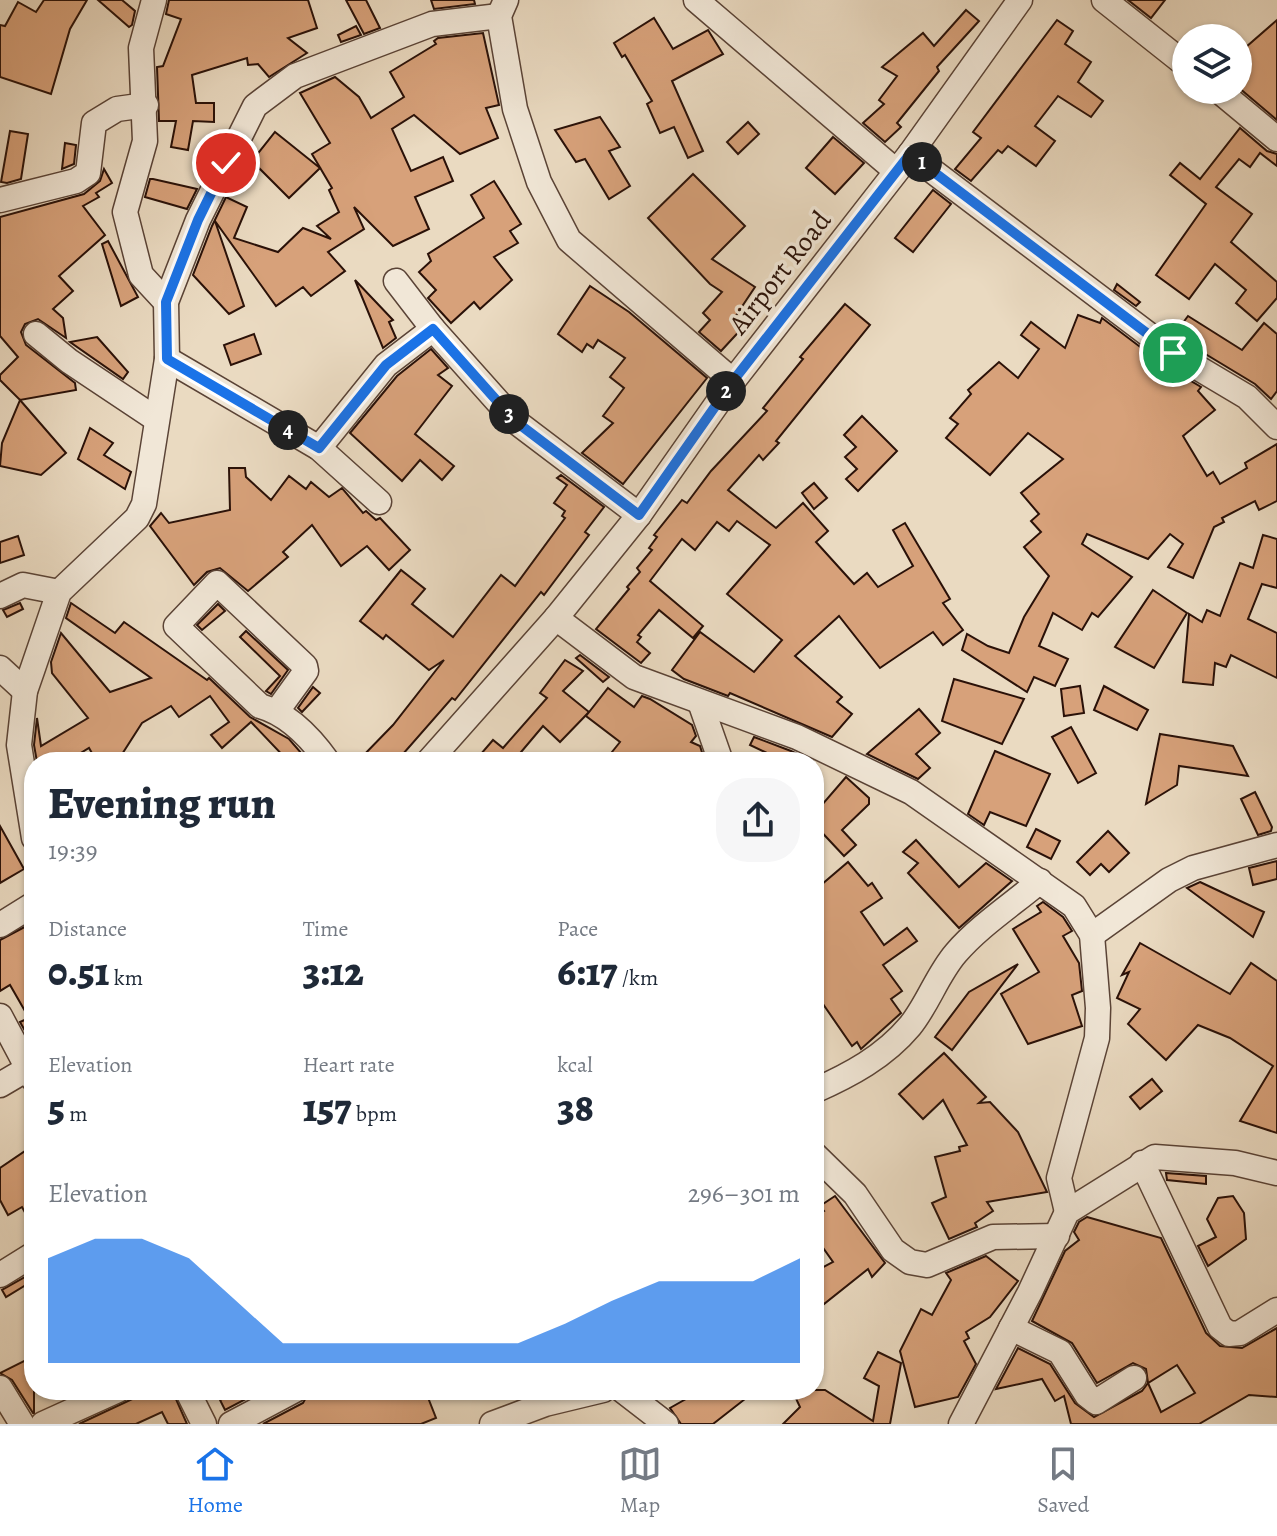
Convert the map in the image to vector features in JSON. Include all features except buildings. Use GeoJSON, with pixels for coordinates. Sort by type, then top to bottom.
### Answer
{"type":"FeatureCollection","features":[{"type":"Feature","properties":{"kind":"street"},"geometry":{"type":"LineString","coordinates":[[154,0],[141,48],[146,105],[145,141],[125,212],[141,275],[166,302]]}},
{"type":"Feature","properties":{"kind":"street"},"geometry":{"type":"LineString","coordinates":[[696,0],[903,162],[1173,353],[1247,397],[1277,427]]}},
{"type":"Feature","properties":{"kind":"street","name":"Airport Road"},"geometry":{"type":"LineString","coordinates":[[437,752],[556,618],[639,515],[733,381],[903,162],[1020,0]]}},
{"type":"Feature","properties":{"kind":"street"},"geometry":{"type":"LineString","coordinates":[[1104,0],[1172,54]]}},
{"type":"Feature","properties":{"kind":"street"},"geometry":{"type":"LineString","coordinates":[[24,776],[19,745],[25,691],[59,592],[137,518],[144,504],[167,359],[166,302],[198,220],[255,106],[295,76],[432,24],[502,8],[515,109],[539,182],[569,240],[733,381]]}},
{"type":"Feature","properties":{"kind":"street"},"geometry":{"type":"LineString","coordinates":[[1235,104],[1277,139]]}},
{"type":"Feature","properties":{"kind":"street"},"geometry":{"type":"LineString","coordinates":[[0,200],[76,181],[88,173],[94,123],[117,109],[146,105]]}},
{"type":"Feature","properties":{"kind":"street"},"geometry":{"type":"LineString","coordinates":[[396,281],[433,329],[515,421],[639,515]]}},
{"type":"Feature","properties":{"kind":"street"},"geometry":{"type":"LineString","coordinates":[[319,448],[386,365],[433,329]]}},
{"type":"Feature","properties":{"kind":"street"},"geometry":{"type":"LineString","coordinates":[[36,334],[69,361],[156,419]]}},
{"type":"Feature","properties":{"kind":"street"},"geometry":{"type":"LineString","coordinates":[[167,359],[319,448],[379,502]]}},
{"type":"Feature","properties":{"kind":"street"},"geometry":{"type":"LineString","coordinates":[[277,711],[306,671],[305,666],[217,583],[176,626],[260,706],[277,711],[321,752]]}},
{"type":"Feature","properties":{"kind":"street"},"geometry":{"type":"LineString","coordinates":[[0,596],[23,585],[59,592]]}},
{"type":"Feature","properties":{"kind":"street"},"geometry":{"type":"LineString","coordinates":[[556,618],[634,677],[797,737],[911,792],[1074,906],[1092,935],[1098,1008],[1097,1038],[1059,1178],[1067,1212]]}},
{"type":"Feature","properties":{"kind":"street"},"geometry":{"type":"LineString","coordinates":[[0,668],[25,691]]}},
{"type":"Feature","properties":{"kind":"street"},"geometry":{"type":"LineString","coordinates":[[700,702],[718,752]]}},
{"type":"Feature","properties":{"kind":"street"},"geometry":{"type":"LineString","coordinates":[[1092,935],[1169,880],[1193,868],[1277,845]]}},
{"type":"Feature","properties":{"kind":"street"},"geometry":{"type":"LineString","coordinates":[[824,1087],[852,1074],[886,1050],[911,1025],[959,949],[1040,881]]}},
{"type":"Feature","properties":{"kind":"street"},"geometry":{"type":"LineString","coordinates":[[0,925],[24,910]]}},
{"type":"Feature","properties":{"kind":"street"},"geometry":{"type":"LineString","coordinates":[[0,1016],[24,1057]]}},
{"type":"Feature","properties":{"kind":"street"},"geometry":{"type":"LineString","coordinates":[[0,1085],[24,1074]]}},
{"type":"Feature","properties":{"kind":"street"},"geometry":{"type":"LineString","coordinates":[[961,1424],[1067,1212],[1142,1163],[1166,1155],[1235,1163],[1277,1173]]}},
{"type":"Feature","properties":{"kind":"street"},"geometry":{"type":"LineString","coordinates":[[1142,1163],[1220,1327],[1229,1334],[1240,1333],[1277,1310]]}},
{"type":"Feature","properties":{"kind":"street"},"geometry":{"type":"LineString","coordinates":[[824,1164],[855,1194],[893,1250],[910,1262],[927,1265],[993,1237],[1057,1236]]}},
{"type":"Feature","properties":{"kind":"street"},"geometry":{"type":"LineString","coordinates":[[0,1275],[24,1267]]}},
{"type":"Feature","properties":{"kind":"street"},"geometry":{"type":"LineString","coordinates":[[1011,1328],[1060,1352],[1087,1395],[1096,1402],[1134,1378]]}},
{"type":"Feature","properties":{"kind":"street"},"geometry":{"type":"LineString","coordinates":[[0,1388],[22,1424]]}},
{"type":"Feature","properties":{"kind":"street"},"geometry":{"type":"LineString","coordinates":[[43,1424],[92,1400]]}},
{"type":"Feature","properties":{"kind":"street"},"geometry":{"type":"LineString","coordinates":[[192,1400],[204,1424]]}},
{"type":"Feature","properties":{"kind":"street"},"geometry":{"type":"LineString","coordinates":[[231,1424],[276,1400]]}},
{"type":"Feature","properties":{"kind":"street"},"geometry":{"type":"LineString","coordinates":[[492,1424],[561,1400]]}},
{"type":"Feature","properties":{"kind":"street"},"geometry":{"type":"LineString","coordinates":[[635,1400],[666,1424]]}},
{"type":"Feature","properties":{"kind":"route"},"geometry":{"type":"LineString","coordinates":[[226,163],[198,220],[166,302],[167,359],[319,448],[386,365],[433,329],[515,421],[639,515],[733,381],[910,154],[1173,353]]}}]}
